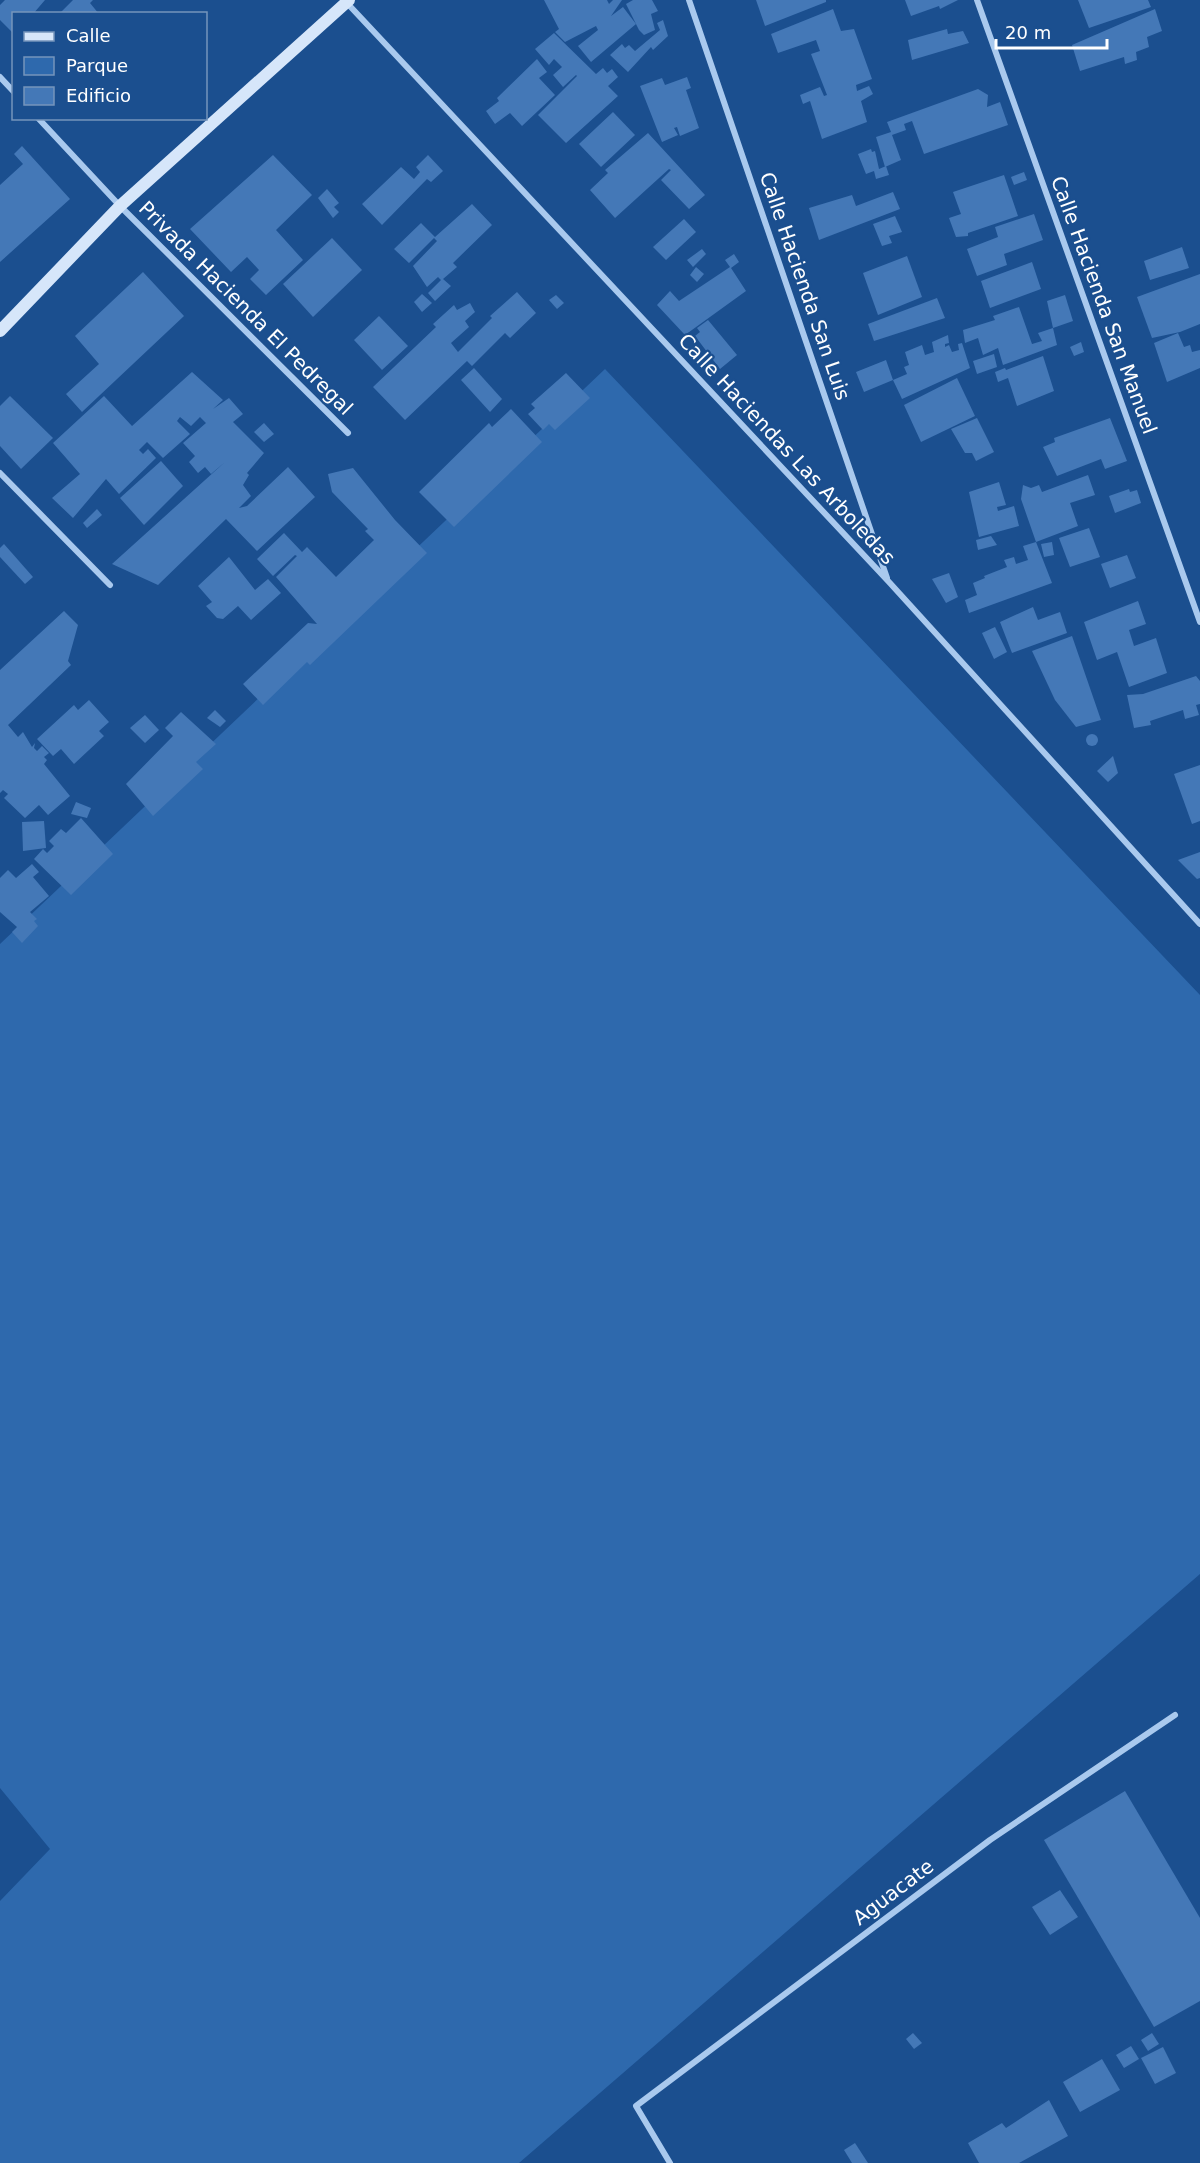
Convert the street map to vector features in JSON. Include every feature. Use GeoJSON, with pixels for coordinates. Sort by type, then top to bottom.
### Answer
{"type":"FeatureCollection","features":[{"type":"Feature","properties":{"kind":"street","name":"Calle Hacienda San Luis"},"geometry":{"type":"LineString","coordinates":[[689,0],[889,582]]}},
{"type":"Feature","properties":{"kind":"street","name":"Calle Hacienda San Manuel"},"geometry":{"type":"LineString","coordinates":[[977,0],[1200,622]]}},
{"type":"Feature","properties":{"kind":"street","name":"Calle Haciendas Las Arboledas"},"geometry":{"type":"LineString","coordinates":[[347,1],[889,582],[1200,924]]}},
{"type":"Feature","properties":{"kind":"street"},"geometry":{"type":"LineString","coordinates":[[0,331],[120,206],[347,1]]}},
{"type":"Feature","properties":{"kind":"street"},"geometry":{"type":"LineString","coordinates":[[0,77],[12,90]]}},
{"type":"Feature","properties":{"kind":"street","name":"Privada Hacienda El Pedregal"},"geometry":{"type":"LineString","coordinates":[[41,120],[120,206],[348,433]]}},
{"type":"Feature","properties":{"kind":"street"},"geometry":{"type":"LineString","coordinates":[[0,473],[110,585]]}},
{"type":"Feature","properties":{"kind":"street","name":"Aguacate"},"geometry":{"type":"LineString","coordinates":[[669,2163],[636,2106],[990,1840],[1175,1715]]}},
{"type":"Feature","properties":{"kind":"green space"},"geometry":{"type":"Polygon","coordinates":[[[605,369],[1200,995],[1200,1574],[519,2163],[0,2163],[0,1901],[50,1849],[0,1788],[0,944],[605,369]]]}},
{"type":"Feature","properties":{"kind":"building"},"geometry":{"type":"Polygon","coordinates":[[[5,0],[45,0],[35,12],[12,12],[12,32],[0,20],[0,5],[5,0]]]}},
{"type":"Feature","properties":{"kind":"building"},"geometry":{"type":"Polygon","coordinates":[[[73,0],[93,0],[90,3],[97,12],[61,12],[73,0]]]}},
{"type":"Feature","properties":{"kind":"building"},"geometry":{"type":"Polygon","coordinates":[[[544,0],[607,0],[609,4],[613,0],[622,0],[611,16],[623,7],[636,24],[591,62],[578,46],[598,30],[596,26],[565,42],[555,32],[559,29],[544,0]]]}},
{"type":"Feature","properties":{"kind":"building"},"geometry":{"type":"Polygon","coordinates":[[[633,0],[652,0],[658,11],[651,14],[655,30],[644,35],[639,30],[626,4],[633,0]]]}},
{"type":"Feature","properties":{"kind":"building"},"geometry":{"type":"Polygon","coordinates":[[[756,0],[826,0],[826,2],[765,26],[756,0]]]}},
{"type":"Feature","properties":{"kind":"building"},"geometry":{"type":"Polygon","coordinates":[[[905,0],[958,0],[940,9],[939,6],[911,16],[905,0]]]}},
{"type":"Feature","properties":{"kind":"building"},"geometry":{"type":"Polygon","coordinates":[[[1078,0],[1148,0],[1151,7],[1089,28],[1078,0]]]}},
{"type":"Feature","properties":{"kind":"building"},"geometry":{"type":"Polygon","coordinates":[[[833,9],[841,31],[854,29],[872,79],[856,85],[857,91],[869,86],[873,94],[861,101],[867,122],[822,139],[810,101],[803,104],[800,95],[820,87],[824,96],[827,95],[811,54],[820,51],[816,40],[778,53],[771,34],[833,9]]]}},
{"type":"Feature","properties":{"kind":"building"},"geometry":{"type":"Polygon","coordinates":[[[1155,9],[1162,31],[1147,37],[1149,47],[1136,52],[1137,60],[1125,64],[1124,57],[1080,71],[1072,45],[1155,9]]]}},
{"type":"Feature","properties":{"kind":"building"},"geometry":{"type":"Polygon","coordinates":[[[663,20],[668,36],[653,50],[651,47],[628,72],[610,55],[622,44],[625,48],[629,45],[635,51],[660,30],[657,23],[663,20]]]}},
{"type":"Feature","properties":{"kind":"building"},"geometry":{"type":"Polygon","coordinates":[[[947,29],[948,34],[963,31],[969,43],[912,60],[908,40],[947,29]]]}},
{"type":"Feature","properties":{"kind":"building"},"geometry":{"type":"Polygon","coordinates":[[[554,33],[596,74],[603,68],[607,73],[612,69],[618,77],[608,86],[618,96],[566,143],[538,115],[577,76],[563,87],[553,75],[562,67],[554,59],[549,65],[535,49],[554,33]]]}},
{"type":"Feature","properties":{"kind":"building"},"geometry":{"type":"Polygon","coordinates":[[[537,59],[547,72],[539,78],[555,95],[522,126],[510,113],[495,124],[486,111],[499,101],[497,98],[537,59]]]}},
{"type":"Feature","properties":{"kind":"building"},"geometry":{"type":"Polygon","coordinates":[[[687,77],[691,88],[686,90],[699,128],[680,136],[677,127],[674,128],[678,135],[662,142],[640,86],[662,78],[665,85],[687,77]]]}},
{"type":"Feature","properties":{"kind":"building"},"geometry":{"type":"Polygon","coordinates":[[[978,89],[988,95],[987,107],[1000,102],[1008,125],[924,154],[912,121],[904,124],[906,130],[892,135],[901,160],[885,167],[876,137],[891,132],[887,122],[978,89]]]}},
{"type":"Feature","properties":{"kind":"building"},"geometry":{"type":"Polygon","coordinates":[[[613,112],[635,135],[601,167],[579,144],[613,112]]]}},
{"type":"Feature","properties":{"kind":"building"},"geometry":{"type":"Polygon","coordinates":[[[648,133],[705,195],[689,209],[661,180],[671,170],[669,169],[615,218],[590,190],[608,173],[605,170],[648,133]]]}},
{"type":"Feature","properties":{"kind":"building"},"geometry":{"type":"Polygon","coordinates":[[[22,146],[70,199],[0,262],[0,185],[23,164],[14,154],[22,146]]]}},
{"type":"Feature","properties":{"kind":"building"},"geometry":{"type":"Polygon","coordinates":[[[871,149],[872,152],[875,151],[879,169],[886,166],[889,175],[876,179],[874,171],[866,174],[858,154],[871,149]]]}},
{"type":"Feature","properties":{"kind":"building"},"geometry":{"type":"Polygon","coordinates":[[[273,155],[312,195],[276,230],[303,260],[266,295],[250,279],[259,270],[247,257],[231,272],[190,229],[273,155]]]}},
{"type":"Feature","properties":{"kind":"building"},"geometry":{"type":"Polygon","coordinates":[[[428,155],[443,171],[431,182],[427,179],[382,225],[362,204],[401,167],[414,179],[420,172],[416,167],[428,155]]]}},
{"type":"Feature","properties":{"kind":"building"},"geometry":{"type":"Polygon","coordinates":[[[1024,172],[1027,180],[1014,185],[1011,177],[1024,172]]]}},
{"type":"Feature","properties":{"kind":"building"},"geometry":{"type":"Polygon","coordinates":[[[1004,175],[1018,216],[968,233],[968,236],[956,237],[949,218],[961,214],[953,192],[1004,175]]]}},
{"type":"Feature","properties":{"kind":"building"},"geometry":{"type":"Polygon","coordinates":[[[327,189],[339,203],[334,207],[339,212],[333,218],[318,198],[327,189]]]}},
{"type":"Feature","properties":{"kind":"building"},"geometry":{"type":"Polygon","coordinates":[[[893,192],[900,209],[819,240],[809,208],[852,195],[856,206],[893,192]]]}},
{"type":"Feature","properties":{"kind":"building"},"geometry":{"type":"Polygon","coordinates":[[[472,204],[492,225],[453,263],[457,267],[443,279],[451,286],[435,301],[428,293],[441,280],[438,277],[427,287],[413,266],[437,241],[434,238],[409,263],[394,249],[421,223],[435,237],[472,204]]]}},
{"type":"Feature","properties":{"kind":"building"},"geometry":{"type":"Polygon","coordinates":[[[1034,214],[1043,240],[1004,254],[1007,265],[977,276],[967,249],[998,237],[995,227],[1034,214]]]}},
{"type":"Feature","properties":{"kind":"building"},"geometry":{"type":"Polygon","coordinates":[[[895,216],[902,232],[889,236],[892,243],[882,246],[873,224],[895,216]]]}},
{"type":"Feature","properties":{"kind":"building"},"geometry":{"type":"Polygon","coordinates":[[[684,219],[696,232],[666,260],[653,247],[684,219]]]}},
{"type":"Feature","properties":{"kind":"building"},"geometry":{"type":"Polygon","coordinates":[[[332,238],[362,270],[313,317],[283,284],[332,238]]]}},
{"type":"Feature","properties":{"kind":"building"},"geometry":{"type":"Polygon","coordinates":[[[1182,247],[1189,268],[1150,280],[1144,261],[1182,247]]]}},
{"type":"Feature","properties":{"kind":"building"},"geometry":{"type":"Polygon","coordinates":[[[702,249],[706,254],[693,267],[687,260],[702,249]]]}},
{"type":"Feature","properties":{"kind":"building"},"geometry":{"type":"Polygon","coordinates":[[[734,254],[739,262],[731,268],[746,291],[685,335],[657,305],[670,291],[679,301],[730,267],[725,260],[734,254]]]}},
{"type":"Feature","properties":{"kind":"building"},"geometry":{"type":"Polygon","coordinates":[[[907,256],[922,297],[878,315],[863,273],[907,256]]]}},
{"type":"Feature","properties":{"kind":"building"},"geometry":{"type":"Polygon","coordinates":[[[1032,262],[1041,289],[990,308],[981,281],[1032,262]]]}},
{"type":"Feature","properties":{"kind":"building"},"geometry":{"type":"Polygon","coordinates":[[[696,267],[704,274],[697,282],[690,275],[696,267]]]}},
{"type":"Feature","properties":{"kind":"building"},"geometry":{"type":"Polygon","coordinates":[[[143,272],[184,316],[82,412],[66,394],[99,364],[75,336],[143,272]]]}},
{"type":"Feature","properties":{"kind":"building"},"geometry":{"type":"Polygon","coordinates":[[[1200,274],[1200,324],[1180,332],[1152,338],[1137,297],[1200,274]]]}},
{"type":"Feature","properties":{"kind":"building"},"geometry":{"type":"Polygon","coordinates":[[[517,292],[536,313],[510,338],[505,333],[472,366],[467,361],[405,420],[373,387],[436,327],[433,324],[454,305],[457,310],[470,303],[475,312],[465,321],[469,327],[451,343],[458,352],[492,318],[490,316],[517,292]]]}},
{"type":"Feature","properties":{"kind":"building"},"geometry":{"type":"Polygon","coordinates":[[[422,294],[432,303],[422,312],[414,302],[422,294]]]}},
{"type":"Feature","properties":{"kind":"building"},"geometry":{"type":"Polygon","coordinates":[[[556,295],[564,303],[557,309],[549,300],[556,295]]]}},
{"type":"Feature","properties":{"kind":"building"},"geometry":{"type":"Polygon","coordinates":[[[1065,295],[1073,321],[1053,328],[1047,301],[1065,295]]]}},
{"type":"Feature","properties":{"kind":"building"},"geometry":{"type":"Polygon","coordinates":[[[937,298],[945,318],[874,341],[868,324],[937,298]]]}},
{"type":"Feature","properties":{"kind":"building"},"geometry":{"type":"Polygon","coordinates":[[[1019,307],[1032,344],[1042,341],[1038,333],[1053,328],[1057,345],[1003,365],[998,348],[983,355],[978,338],[965,343],[963,330],[995,320],[993,316],[1019,307]]]}},
{"type":"Feature","properties":{"kind":"building"},"geometry":{"type":"Polygon","coordinates":[[[379,316],[408,346],[382,370],[354,340],[379,316]]]}},
{"type":"Feature","properties":{"kind":"building"},"geometry":{"type":"Polygon","coordinates":[[[708,320],[737,355],[720,369],[695,336],[700,332],[697,328],[708,320]]]}},
{"type":"Feature","properties":{"kind":"building"},"geometry":{"type":"Polygon","coordinates":[[[1178,333],[1184,347],[1190,345],[1192,352],[1200,350],[1200,368],[1167,382],[1154,343],[1178,333]]]}},
{"type":"Feature","properties":{"kind":"building"},"geometry":{"type":"Polygon","coordinates":[[[948,335],[949,343],[945,344],[945,347],[949,345],[952,352],[959,350],[958,344],[962,343],[970,368],[902,399],[893,380],[907,374],[904,367],[909,365],[905,352],[922,345],[925,355],[934,352],[932,342],[948,335]]]}},
{"type":"Feature","properties":{"kind":"building"},"geometry":{"type":"Polygon","coordinates":[[[1081,342],[1084,352],[1074,356],[1070,347],[1081,342]]]}},
{"type":"Feature","properties":{"kind":"building"},"geometry":{"type":"Polygon","coordinates":[[[994,354],[997,367],[977,374],[973,361],[994,354]]]}},
{"type":"Feature","properties":{"kind":"building"},"geometry":{"type":"Polygon","coordinates":[[[1043,356],[1054,391],[1017,406],[1008,378],[998,382],[995,372],[1043,356]]]}},
{"type":"Feature","properties":{"kind":"building"},"geometry":{"type":"Polygon","coordinates":[[[886,360],[893,380],[864,392],[856,372],[886,360]]]}},
{"type":"Feature","properties":{"kind":"building"},"geometry":{"type":"Polygon","coordinates":[[[474,368],[502,399],[490,412],[461,380],[474,368]]]}},
{"type":"Feature","properties":{"kind":"building"},"geometry":{"type":"Polygon","coordinates":[[[192,372],[223,400],[213,409],[229,398],[243,414],[233,422],[264,453],[247,473],[249,475],[243,485],[251,496],[239,508],[247,506],[288,467],[315,497],[257,551],[226,519],[158,585],[112,564],[225,462],[211,474],[205,467],[198,473],[189,462],[195,456],[183,443],[206,423],[200,417],[191,426],[180,417],[177,421],[190,434],[163,458],[147,442],[139,450],[143,454],[148,449],[156,458],[119,494],[106,479],[73,518],[52,498],[80,474],[53,443],[104,396],[132,426],[192,372]]]}},
{"type":"Feature","properties":{"kind":"building"},"geometry":{"type":"Polygon","coordinates":[[[566,373],[590,398],[555,430],[549,424],[543,430],[528,414],[535,408],[531,404],[566,373]]]}},
{"type":"Feature","properties":{"kind":"building"},"geometry":{"type":"Polygon","coordinates":[[[957,378],[975,416],[921,442],[904,405],[957,378]]]}},
{"type":"Feature","properties":{"kind":"building"},"geometry":{"type":"Polygon","coordinates":[[[10,396],[53,438],[21,469],[0,446],[0,406],[10,396]]]}},
{"type":"Feature","properties":{"kind":"building"},"geometry":{"type":"Polygon","coordinates":[[[511,409],[542,442],[454,527],[419,492],[489,423],[492,427],[511,409]]]}},
{"type":"Feature","properties":{"kind":"building"},"geometry":{"type":"Polygon","coordinates":[[[977,418],[994,452],[976,461],[972,453],[965,453],[951,429],[977,418]]]}},
{"type":"Feature","properties":{"kind":"building"},"geometry":{"type":"Polygon","coordinates":[[[1110,418],[1127,461],[1105,469],[1101,459],[1057,476],[1043,447],[1055,442],[1054,438],[1110,418]]]}},
{"type":"Feature","properties":{"kind":"building"},"geometry":{"type":"Polygon","coordinates":[[[264,423],[274,434],[264,442],[254,432],[264,423]]]}},
{"type":"Feature","properties":{"kind":"building"},"geometry":{"type":"Polygon","coordinates":[[[161,461],[183,486],[144,525],[120,498],[161,461]]]}},
{"type":"Feature","properties":{"kind":"building"},"geometry":{"type":"Polygon","coordinates":[[[353,468],[395,520],[427,553],[310,665],[307,662],[263,705],[243,684],[308,623],[317,624],[276,577],[297,556],[295,555],[273,576],[257,559],[284,533],[302,552],[307,547],[336,577],[374,540],[365,531],[368,529],[332,492],[328,474],[353,468]]]}},
{"type":"Feature","properties":{"kind":"building"},"geometry":{"type":"Polygon","coordinates":[[[1088,475],[1095,495],[1070,503],[1078,526],[1036,542],[1021,499],[1023,485],[1031,488],[1039,485],[1042,492],[1088,475]]]}},
{"type":"Feature","properties":{"kind":"building"},"geometry":{"type":"Polygon","coordinates":[[[999,482],[1006,505],[997,507],[998,511],[1014,506],[1019,526],[979,537],[969,492],[999,482]]]}},
{"type":"Feature","properties":{"kind":"building"},"geometry":{"type":"Polygon","coordinates":[[[1129,489],[1130,492],[1137,490],[1141,503],[1115,513],[1109,496],[1129,489]]]}},
{"type":"Feature","properties":{"kind":"building"},"geometry":{"type":"Polygon","coordinates":[[[97,509],[102,515],[87,528],[83,523],[97,509]]]}},
{"type":"Feature","properties":{"kind":"building"},"geometry":{"type":"Polygon","coordinates":[[[1089,528],[1100,557],[1070,567],[1059,538],[1089,528]]]}},
{"type":"Feature","properties":{"kind":"building"},"geometry":{"type":"Polygon","coordinates":[[[991,536],[997,545],[978,550],[976,540],[991,536]]]}},
{"type":"Feature","properties":{"kind":"building"},"geometry":{"type":"Polygon","coordinates":[[[1036,542],[1052,583],[969,613],[965,600],[977,595],[973,583],[1007,567],[1004,560],[1014,557],[1016,564],[1028,560],[1023,546],[1036,542]]]}},
{"type":"Feature","properties":{"kind":"building"},"geometry":{"type":"Polygon","coordinates":[[[1052,542],[1054,555],[1044,557],[1041,544],[1052,542]]]}},
{"type":"Feature","properties":{"kind":"building"},"geometry":{"type":"Polygon","coordinates":[[[4,544],[33,577],[25,584],[0,557],[0,548],[4,544]]]}},
{"type":"Feature","properties":{"kind":"building"},"geometry":{"type":"Polygon","coordinates":[[[1127,555],[1136,578],[1110,588],[1101,564],[1127,555]]]}},
{"type":"Feature","properties":{"kind":"building"},"geometry":{"type":"Polygon","coordinates":[[[229,557],[255,590],[268,579],[281,593],[251,620],[238,606],[223,619],[217,618],[206,606],[212,602],[198,586],[229,557]]]}},
{"type":"Feature","properties":{"kind":"building"},"geometry":{"type":"Polygon","coordinates":[[[949,573],[958,597],[946,603],[932,579],[949,573]]]}},
{"type":"Feature","properties":{"kind":"building"},"geometry":{"type":"Polygon","coordinates":[[[1138,601],[1146,624],[1129,630],[1134,646],[1156,638],[1167,673],[1129,687],[1117,652],[1097,660],[1084,622],[1138,601]]]}},
{"type":"Feature","properties":{"kind":"building"},"geometry":{"type":"Polygon","coordinates":[[[1033,607],[1038,620],[1060,612],[1067,633],[1012,653],[1000,622],[1033,607]]]}},
{"type":"Feature","properties":{"kind":"building"},"geometry":{"type":"Polygon","coordinates":[[[64,611],[78,625],[68,661],[71,665],[8,725],[18,737],[23,732],[32,747],[35,743],[34,748],[37,751],[42,746],[49,753],[44,757],[47,760],[44,764],[70,796],[48,815],[39,805],[25,818],[4,798],[8,794],[3,790],[0,793],[0,670],[64,611]]]}},
{"type":"Feature","properties":{"kind":"building"},"geometry":{"type":"Polygon","coordinates":[[[995,627],[1007,652],[994,659],[982,633],[995,627]]]}},
{"type":"Feature","properties":{"kind":"building"},"geometry":{"type":"Polygon","coordinates":[[[1072,636],[1101,720],[1076,727],[1055,700],[1032,651],[1072,636]]]}},
{"type":"Feature","properties":{"kind":"building"},"geometry":{"type":"Polygon","coordinates":[[[1196,676],[1200,681],[1200,704],[1196,705],[1199,715],[1185,719],[1183,710],[1150,721],[1151,725],[1134,728],[1127,695],[1143,694],[1196,676]]]}},
{"type":"Feature","properties":{"kind":"building"},"geometry":{"type":"Polygon","coordinates":[[[89,700],[109,722],[99,731],[104,736],[74,764],[61,749],[53,756],[37,739],[74,705],[78,710],[89,700]]]}},
{"type":"Feature","properties":{"kind":"building"},"geometry":{"type":"Polygon","coordinates":[[[215,710],[226,721],[220,727],[207,718],[215,710]]]}},
{"type":"Feature","properties":{"kind":"building"},"geometry":{"type":"Polygon","coordinates":[[[181,712],[216,744],[196,762],[203,769],[153,816],[126,784],[173,736],[165,728],[181,712]]]}},
{"type":"Feature","properties":{"kind":"building"},"geometry":{"type":"Polygon","coordinates":[[[145,715],[159,730],[145,743],[130,728],[145,715]]]}},
{"type":"Feature","properties":{"kind":"building"},"geometry":{"type":"Polygon","coordinates":[[[1094,734],[1097,735],[1097,745],[1090,746],[1087,745],[1086,738],[1087,735],[1094,734]]]}},
{"type":"Feature","properties":{"kind":"building"},"geometry":{"type":"Polygon","coordinates":[[[1113,756],[1118,773],[1108,782],[1097,771],[1113,756]]]}},
{"type":"Feature","properties":{"kind":"building"},"geometry":{"type":"Polygon","coordinates":[[[1200,765],[1200,821],[1192,824],[1174,774],[1200,765]]]}},
{"type":"Feature","properties":{"kind":"building"},"geometry":{"type":"Polygon","coordinates":[[[76,802],[91,808],[87,818],[71,814],[76,802]]]}},
{"type":"Feature","properties":{"kind":"building"},"geometry":{"type":"Polygon","coordinates":[[[81,818],[113,854],[71,895],[34,859],[43,849],[47,853],[54,846],[49,841],[61,829],[66,833],[81,818]]]}},
{"type":"Feature","properties":{"kind":"building"},"geometry":{"type":"Polygon","coordinates":[[[44,821],[46,848],[23,851],[22,822],[44,821]]]}},
{"type":"Feature","properties":{"kind":"building"},"geometry":{"type":"Polygon","coordinates":[[[1200,852],[1200,878],[1197,879],[1178,860],[1200,852]]]}},
{"type":"Feature","properties":{"kind":"building"},"geometry":{"type":"Polygon","coordinates":[[[32,864],[39,872],[33,877],[49,896],[30,912],[37,919],[34,921],[38,926],[22,943],[12,932],[17,927],[0,912],[0,878],[8,870],[16,878],[32,864]]]}},
{"type":"Feature","properties":{"kind":"building"},"geometry":{"type":"Polygon","coordinates":[[[1125,1791],[1200,1918],[1200,2001],[1154,2027],[1044,1840],[1125,1791]]]}},
{"type":"Feature","properties":{"kind":"building"},"geometry":{"type":"Polygon","coordinates":[[[1060,1890],[1078,1917],[1050,1935],[1032,1907],[1060,1890]]]}},
{"type":"Feature","properties":{"kind":"building"},"geometry":{"type":"Polygon","coordinates":[[[913,2033],[922,2043],[914,2049],[906,2039],[913,2033]]]}},
{"type":"Feature","properties":{"kind":"building"},"geometry":{"type":"Polygon","coordinates":[[[1152,2033],[1159,2044],[1148,2051],[1141,2040],[1152,2033]]]}},
{"type":"Feature","properties":{"kind":"building"},"geometry":{"type":"Polygon","coordinates":[[[1131,2046],[1139,2059],[1124,2068],[1116,2055],[1131,2046]]]}},
{"type":"Feature","properties":{"kind":"building"},"geometry":{"type":"Polygon","coordinates":[[[1163,2047],[1176,2073],[1155,2084],[1141,2058],[1163,2047]]]}},
{"type":"Feature","properties":{"kind":"building"},"geometry":{"type":"Polygon","coordinates":[[[1102,2059],[1120,2090],[1080,2112],[1063,2082],[1102,2059]]]}},
{"type":"Feature","properties":{"kind":"building"},"geometry":{"type":"Polygon","coordinates":[[[1049,2100],[1068,2136],[1019,2163],[979,2163],[968,2143],[1002,2123],[1006,2128],[1049,2100]]]}},
{"type":"Feature","properties":{"kind":"building"},"geometry":{"type":"Polygon","coordinates":[[[855,2143],[868,2163],[852,2163],[844,2150],[855,2143]]]}}]}
